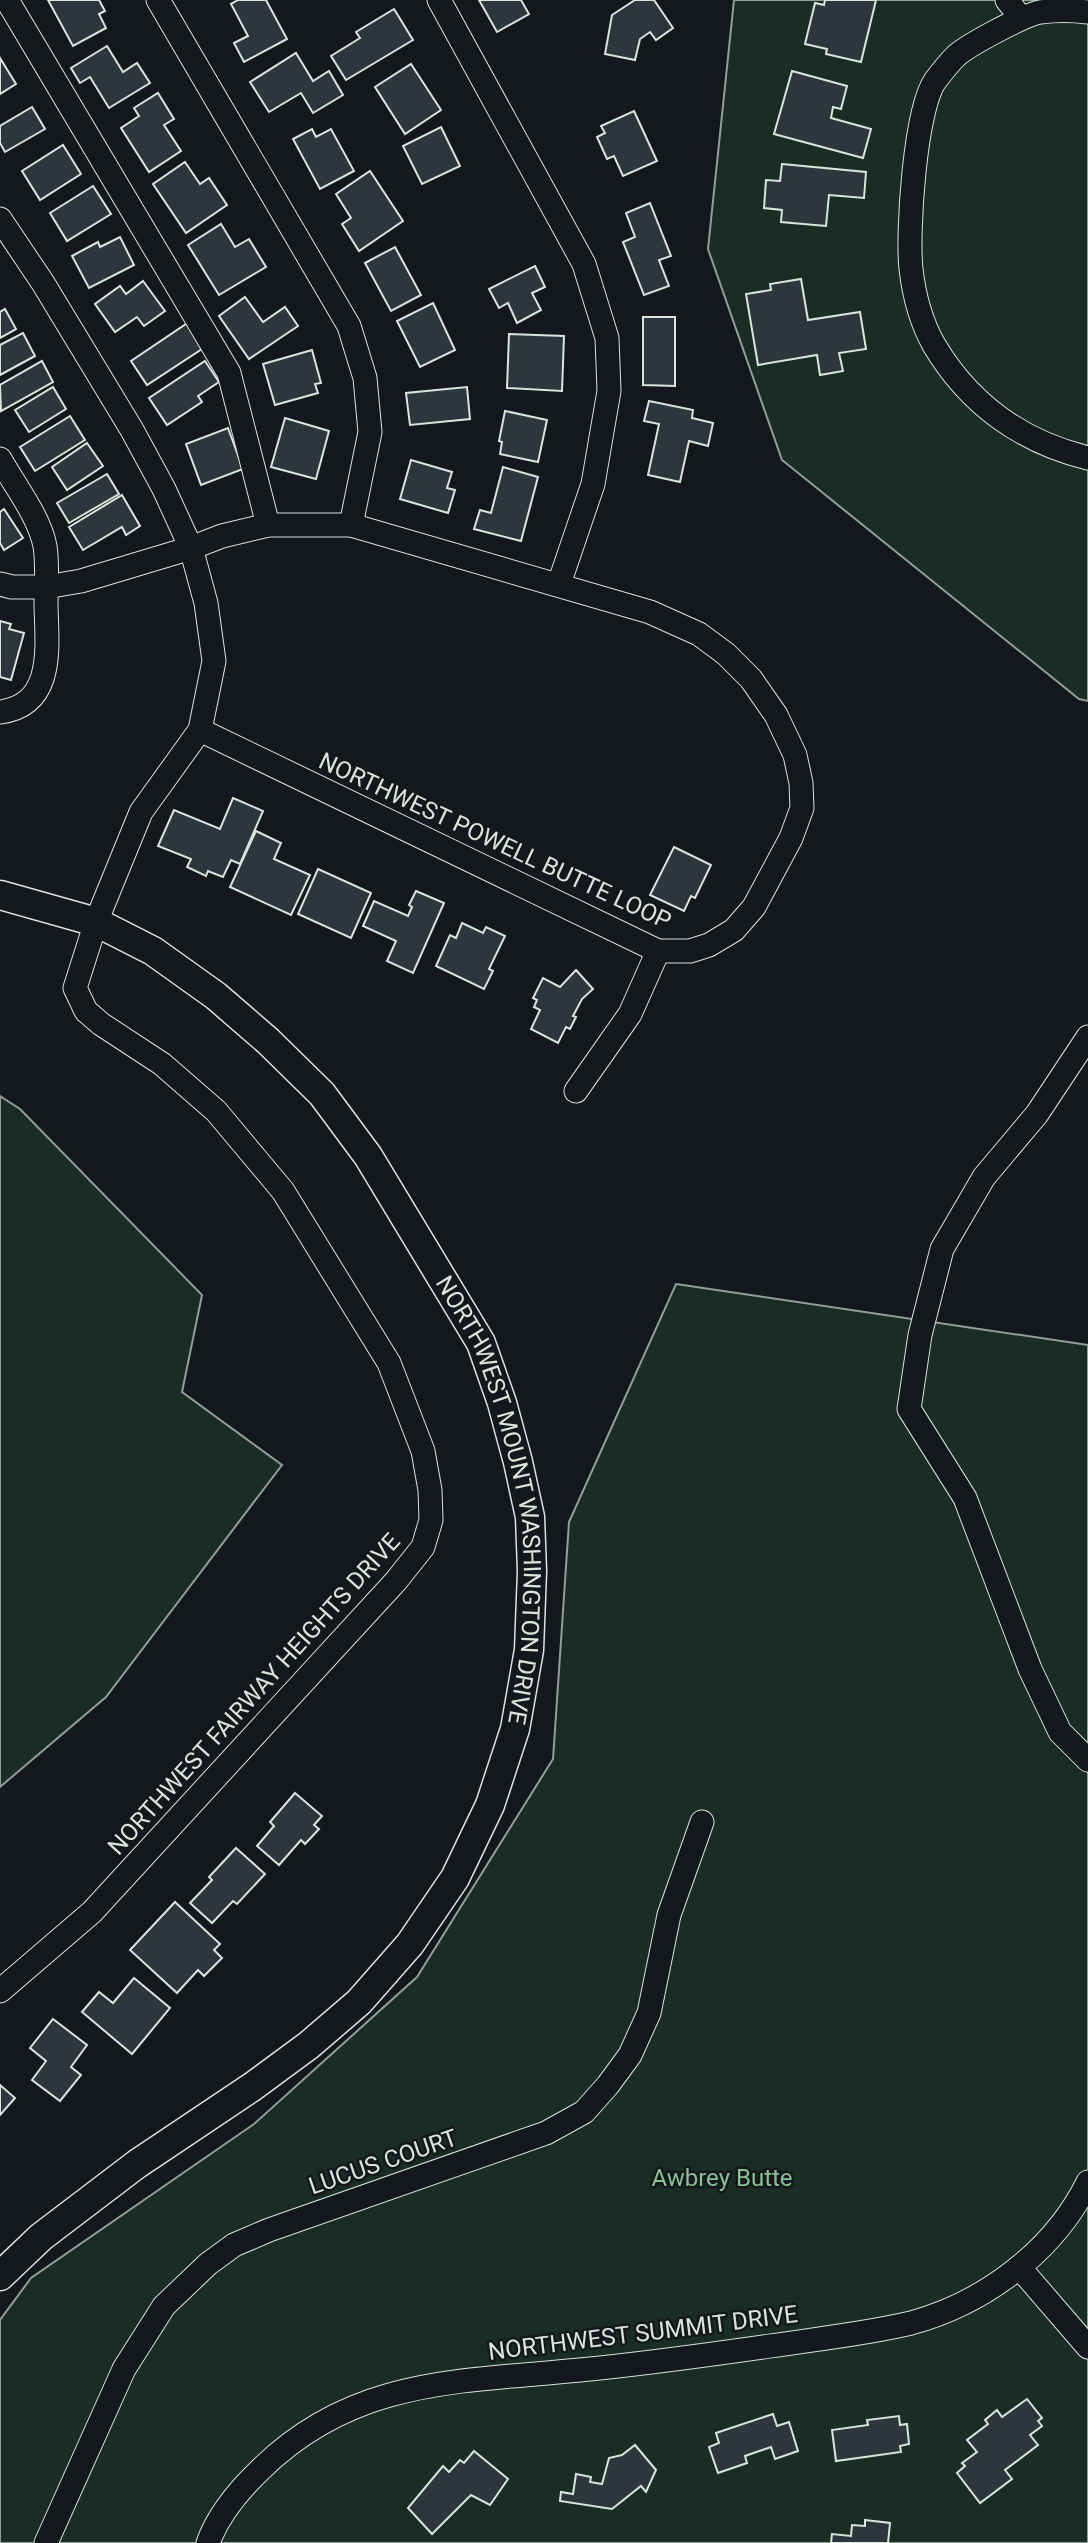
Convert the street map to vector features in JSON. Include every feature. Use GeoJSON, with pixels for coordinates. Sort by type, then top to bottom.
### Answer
{"type":"FeatureCollection","features":[{"type":"Feature","properties":{"kind":"main road","name":"NORTHWEST MOUNT WASHINGTON DRIVE"},"geometry":{"type":"LineString","coordinates":[[0,895],[96,922],[153,951],[216,996],[268,1041],[322,1094],[368,1156],[481,1343],[509,1427],[530,1517],[532,1571],[529,1650],[515,1729],[490,1805],[455,1878],[410,1944],[359,2002],[309,2045],[252,2087],[137,2164],[41,2237],[0,2276]]}},
{"type":"Feature","properties":{"kind":"street"},"geometry":{"type":"LineString","coordinates":[[8,0],[229,373],[268,525]]}},
{"type":"Feature","properties":{"kind":"street"},"geometry":{"type":"LineString","coordinates":[[158,0],[349,326],[365,378],[370,432],[351,526]]}},
{"type":"Feature","properties":{"kind":"street"},"geometry":{"type":"LineString","coordinates":[[439,0],[584,264],[607,338],[609,391],[593,484],[559,584]]}},
{"type":"Feature","properties":{"kind":"street"},"geometry":{"type":"LineString","coordinates":[[1088,12],[1014,9],[957,55],[934,82],[920,117],[911,216],[911,267],[917,306],[933,344],[980,404],[1020,433],[1058,451],[1088,458]]}},
{"type":"Feature","properties":{"kind":"street"},"geometry":{"type":"LineString","coordinates":[[0,219],[132,430],[191,548],[206,603],[215,661],[200,730]]}},
{"type":"Feature","properties":{"kind":"street"},"geometry":{"type":"LineString","coordinates":[[0,459],[38,526],[45,547],[47,663],[40,686],[28,701],[11,711],[0,712]]}},
{"type":"Feature","properties":{"kind":"street","name":"NORTHWEST POWELL BUTTE LOOP"},"geometry":{"type":"LineString","coordinates":[[0,584],[12,587],[46,587],[81,581],[222,536],[268,525],[351,526],[559,584],[650,612],[699,634],[726,654],[751,679],[776,715],[794,755],[801,783],[802,808],[791,838],[754,907],[734,930],[709,945],[690,951],[658,951],[200,730]]}},
{"type":"Feature","properties":{"kind":"street","name":"NORTHWEST FAIRWAY HEIGHTS DRIVE"},"geometry":{"type":"LineString","coordinates":[[0,1991],[92,1912],[378,1601],[423,1547],[431,1520],[430,1490],[423,1451],[389,1363],[283,1191],[216,1111],[162,1064],[86,1011],[75,988],[96,922],[141,812],[200,730]]}},
{"type":"Feature","properties":{"kind":"street"},"geometry":{"type":"LineString","coordinates":[[576,1091],[630,1014],[658,951]]}},
{"type":"Feature","properties":{"kind":"street"},"geometry":{"type":"LineString","coordinates":[[1088,1037],[1037,1114],[984,1177],[942,1249],[920,1335],[909,1409],[965,1498],[1030,1669],[1060,1732],[1088,1760]]}},
{"type":"Feature","properties":{"kind":"street","name":"LUCUS COURT"},"geometry":{"type":"LineString","coordinates":[[46,2543],[124,2369],[164,2306],[208,2264],[234,2245],[269,2230],[545,2133],[584,2112],[630,2055],[649,2013],[669,1915],[702,1822]]}},
{"type":"Feature","properties":{"kind":"street","name":"NORTHWEST SUMMIT DRIVE"},"geometry":{"type":"LineString","coordinates":[[208,2543],[232,2500],[273,2457],[309,2430],[345,2411],[398,2391],[459,2380],[581,2370],[752,2348],[911,2323],[977,2297],[1019,2267],[1063,2225],[1088,2182]]}},
{"type":"Feature","properties":{"kind":"street"},"geometry":{"type":"LineString","coordinates":[[1019,2267],[1088,2347]]}},
{"type":"Feature","properties":{"kind":"green space"},"geometry":{"type":"Polygon","coordinates":[[[734,0],[1088,0],[1088,701],[1079,699],[782,460],[708,249],[734,0]]]}},
{"type":"Feature","properties":{"kind":"green space"},"geometry":{"type":"Polygon","coordinates":[[[0,1096],[20,1109],[202,1295],[182,1392],[282,1465],[106,1697],[0,1787],[0,1096]]]}},
{"type":"Feature","properties":{"kind":"green space","name":"Awbrey Butte"},"geometry":{"type":"Polygon","coordinates":[[[676,1284],[1088,1345],[1088,2543],[0,2543],[0,2320],[31,2278],[254,2124],[417,1977],[553,1759],[569,1522],[676,1284]]]}},
{"type":"Feature","properties":{"kind":"building"},"geometry":{"type":"Polygon","coordinates":[[[48,0],[99,0],[105,11],[99,14],[106,28],[73,46],[48,0]]]}},
{"type":"Feature","properties":{"kind":"building"},"geometry":{"type":"Polygon","coordinates":[[[238,0],[266,0],[287,39],[244,62],[234,43],[248,36],[231,4],[238,0]]]}},
{"type":"Feature","properties":{"kind":"building"},"geometry":{"type":"Polygon","coordinates":[[[479,0],[521,0],[529,14],[497,32],[479,0]]]}},
{"type":"Feature","properties":{"kind":"building"},"geometry":{"type":"Polygon","coordinates":[[[635,0],[654,0],[673,28],[656,40],[650,32],[640,39],[635,60],[605,54],[612,15],[635,0]]]}},
{"type":"Feature","properties":{"kind":"building"},"geometry":{"type":"Polygon","coordinates":[[[825,0],[876,0],[861,62],[826,54],[827,49],[805,44],[815,3],[824,5],[825,0]]]}},
{"type":"Feature","properties":{"kind":"building"},"geometry":{"type":"Polygon","coordinates":[[[394,9],[413,40],[346,80],[331,56],[360,38],[356,32],[394,9]]]}},
{"type":"Feature","properties":{"kind":"building"},"geometry":{"type":"Polygon","coordinates":[[[107,46],[123,72],[137,63],[150,83],[109,108],[90,77],[80,83],[71,68],[107,46]]]}},
{"type":"Feature","properties":{"kind":"building"},"geometry":{"type":"Polygon","coordinates":[[[296,53],[313,81],[329,71],[343,95],[313,113],[301,93],[269,112],[250,82],[296,53]]]}},
{"type":"Feature","properties":{"kind":"building"},"geometry":{"type":"Polygon","coordinates":[[[0,58],[16,84],[0,94],[0,58]]]}},
{"type":"Feature","properties":{"kind":"building"},"geometry":{"type":"Polygon","coordinates":[[[411,64],[441,110],[405,134],[375,87],[411,64]]]}},
{"type":"Feature","properties":{"kind":"building"},"geometry":{"type":"Polygon","coordinates":[[[792,71],[847,86],[841,109],[833,107],[831,118],[871,129],[863,158],[774,134],[792,71]]]}},
{"type":"Feature","properties":{"kind":"building"},"geometry":{"type":"Polygon","coordinates":[[[158,93],[174,119],[164,125],[181,151],[149,172],[121,128],[139,116],[134,108],[158,93]]]}},
{"type":"Feature","properties":{"kind":"building"},"geometry":{"type":"Polygon","coordinates":[[[32,107],[45,129],[5,152],[0,143],[0,126],[32,107]]]}},
{"type":"Feature","properties":{"kind":"building"},"geometry":{"type":"Polygon","coordinates":[[[634,111],[657,161],[623,176],[614,156],[607,159],[597,137],[605,133],[601,126],[634,111]]]}},
{"type":"Feature","properties":{"kind":"building"},"geometry":{"type":"Polygon","coordinates":[[[441,127],[460,166],[422,184],[403,146],[441,127]]]}},
{"type":"Feature","properties":{"kind":"building"},"geometry":{"type":"Polygon","coordinates":[[[312,129],[316,137],[331,129],[354,171],[320,189],[293,139],[312,129]]]}},
{"type":"Feature","properties":{"kind":"building"},"geometry":{"type":"Polygon","coordinates":[[[63,145],[81,174],[40,200],[22,171],[63,145]]]}},
{"type":"Feature","properties":{"kind":"building"},"geometry":{"type":"Polygon","coordinates":[[[185,162],[200,184],[209,178],[227,205],[186,233],[153,184],[185,162]]]}},
{"type":"Feature","properties":{"kind":"building"},"geometry":{"type":"Polygon","coordinates":[[[782,164],[866,172],[864,198],[829,195],[826,226],[781,222],[782,210],[764,208],[766,180],[780,181],[782,164]]]}},
{"type":"Feature","properties":{"kind":"building"},"geometry":{"type":"Polygon","coordinates":[[[370,171],[403,221],[359,251],[342,224],[351,218],[336,194],[370,171]]]}},
{"type":"Feature","properties":{"kind":"building"},"geometry":{"type":"Polygon","coordinates":[[[93,186],[111,214],[67,241],[50,213],[93,186]]]}},
{"type":"Feature","properties":{"kind":"building"},"geometry":{"type":"Polygon","coordinates":[[[650,203],[671,256],[659,260],[669,286],[644,295],[623,242],[635,237],[626,213],[650,203]]]}},
{"type":"Feature","properties":{"kind":"building"},"geometry":{"type":"Polygon","coordinates":[[[221,224],[235,247],[249,239],[266,267],[219,295],[188,245],[221,224]]]}},
{"type":"Feature","properties":{"kind":"building"},"geometry":{"type":"Polygon","coordinates":[[[120,237],[134,265],[89,288],[72,256],[98,242],[100,247],[120,237]]]}},
{"type":"Feature","properties":{"kind":"building"},"geometry":{"type":"Polygon","coordinates":[[[395,247],[421,295],[391,311],[365,263],[395,247]]]}},
{"type":"Feature","properties":{"kind":"building"},"geometry":{"type":"Polygon","coordinates":[[[535,266],[545,287],[532,293],[541,310],[517,323],[508,303],[499,308],[489,289],[535,266]]]}},
{"type":"Feature","properties":{"kind":"building"},"geometry":{"type":"Polygon","coordinates":[[[801,279],[808,320],[860,312],[866,349],[839,353],[843,371],[820,375],[817,355],[758,365],[746,294],[771,290],[770,284],[801,279]]]}},
{"type":"Feature","properties":{"kind":"building"},"geometry":{"type":"Polygon","coordinates":[[[143,281],[165,311],[144,326],[137,317],[115,332],[95,304],[120,286],[126,294],[143,281]]]}},
{"type":"Feature","properties":{"kind":"building"},"geometry":{"type":"Polygon","coordinates":[[[245,297],[263,322],[285,307],[298,326],[249,359],[219,316],[245,297]]]}},
{"type":"Feature","properties":{"kind":"building"},"geometry":{"type":"Polygon","coordinates":[[[433,303],[455,350],[420,367],[397,321],[433,303]]]}},
{"type":"Feature","properties":{"kind":"building"},"geometry":{"type":"Polygon","coordinates":[[[5,309],[16,329],[0,338],[0,312],[5,309]]]}},
{"type":"Feature","properties":{"kind":"building"},"geometry":{"type":"Polygon","coordinates":[[[643,317],[675,317],[675,386],[643,385],[643,317]]]}},
{"type":"Feature","properties":{"kind":"building"},"geometry":{"type":"Polygon","coordinates":[[[189,322],[205,347],[147,385],[131,361],[189,322]]]}},
{"type":"Feature","properties":{"kind":"building"},"geometry":{"type":"Polygon","coordinates":[[[23,333],[35,356],[0,375],[0,345],[23,333]]]}},
{"type":"Feature","properties":{"kind":"building"},"geometry":{"type":"Polygon","coordinates":[[[509,334],[564,336],[562,391],[507,388],[509,334]]]}},
{"type":"Feature","properties":{"kind":"building"},"geometry":{"type":"Polygon","coordinates":[[[312,350],[321,383],[315,384],[318,393],[275,405],[263,364],[312,350]]]}},
{"type":"Feature","properties":{"kind":"building"},"geometry":{"type":"Polygon","coordinates":[[[42,361],[53,382],[1,411],[0,385],[42,361]]]}},
{"type":"Feature","properties":{"kind":"building"},"geometry":{"type":"Polygon","coordinates":[[[205,361],[219,382],[198,396],[202,402],[167,425],[149,398],[205,361]]]}},
{"type":"Feature","properties":{"kind":"building"},"geometry":{"type":"Polygon","coordinates":[[[53,387],[66,409],[29,432],[15,410],[53,387]]]}},
{"type":"Feature","properties":{"kind":"building"},"geometry":{"type":"Polygon","coordinates":[[[467,387],[470,419],[410,425],[406,393],[467,387]]]}},
{"type":"Feature","properties":{"kind":"building"},"geometry":{"type":"Polygon","coordinates":[[[649,401],[693,410],[692,418],[713,423],[708,446],[689,441],[680,482],[648,475],[659,424],[644,421],[649,401]]]}},
{"type":"Feature","properties":{"kind":"building"},"geometry":{"type":"Polygon","coordinates":[[[505,411],[547,420],[538,462],[500,454],[502,442],[499,441],[505,411]]]}},
{"type":"Feature","properties":{"kind":"building"},"geometry":{"type":"Polygon","coordinates":[[[70,416],[85,440],[35,471],[20,447],[70,416]]]}},
{"type":"Feature","properties":{"kind":"building"},"geometry":{"type":"Polygon","coordinates":[[[285,418],[329,431],[316,479],[271,467],[285,418]]]}},
{"type":"Feature","properties":{"kind":"building"},"geometry":{"type":"Polygon","coordinates":[[[228,428],[243,469],[201,485],[186,444],[228,428]]]}},
{"type":"Feature","properties":{"kind":"building"},"geometry":{"type":"Polygon","coordinates":[[[87,443],[103,466],[67,490],[52,467],[87,443]]]}},
{"type":"Feature","properties":{"kind":"building"},"geometry":{"type":"Polygon","coordinates":[[[411,460],[452,472],[447,488],[455,490],[448,513],[400,499],[411,460]]]}},
{"type":"Feature","properties":{"kind":"building"},"geometry":{"type":"Polygon","coordinates":[[[503,467],[538,477],[521,541],[474,529],[480,510],[491,513],[503,467]]]}},
{"type":"Feature","properties":{"kind":"building"},"geometry":{"type":"Polygon","coordinates":[[[107,474],[119,494],[69,523],[57,503],[107,474]]]}},
{"type":"Feature","properties":{"kind":"building"},"geometry":{"type":"Polygon","coordinates":[[[122,495],[140,526],[126,535],[122,527],[83,550],[69,527],[122,495]]]}},
{"type":"Feature","properties":{"kind":"building"},"geometry":{"type":"Polygon","coordinates":[[[4,509],[23,538],[4,550],[0,543],[0,512],[4,509]]]}},
{"type":"Feature","properties":{"kind":"building"},"geometry":{"type":"Polygon","coordinates":[[[0,621],[11,624],[9,629],[24,633],[11,680],[0,677],[0,621]]]}},
{"type":"Feature","properties":{"kind":"building"},"geometry":{"type":"Polygon","coordinates":[[[233,798],[263,811],[240,864],[231,860],[223,877],[208,871],[206,876],[187,867],[191,859],[158,846],[174,810],[220,829],[233,798]]]}},
{"type":"Feature","properties":{"kind":"building"},"geometry":{"type":"Polygon","coordinates":[[[256,831],[281,843],[274,859],[310,875],[291,915],[230,887],[256,831]]]}},
{"type":"Feature","properties":{"kind":"building"},"geometry":{"type":"Polygon","coordinates":[[[674,847],[711,865],[695,898],[691,896],[684,911],[650,895],[674,847]]]}},
{"type":"Feature","properties":{"kind":"building"},"geometry":{"type":"Polygon","coordinates":[[[318,869],[371,893],[351,938],[298,914],[318,869]]]}},
{"type":"Feature","properties":{"kind":"building"},"geometry":{"type":"Polygon","coordinates":[[[416,891],[444,903],[413,973],[387,961],[396,941],[363,926],[374,901],[408,916],[412,907],[409,905],[416,891]]]}},
{"type":"Feature","properties":{"kind":"building"},"geometry":{"type":"Polygon","coordinates":[[[462,923],[483,933],[486,927],[505,936],[489,969],[493,971],[484,989],[436,966],[450,935],[456,938],[462,923]]]}},
{"type":"Feature","properties":{"kind":"building"},"geometry":{"type":"Polygon","coordinates":[[[576,970],[593,989],[582,999],[570,1029],[566,1027],[558,1043],[531,1029],[540,1010],[534,1007],[537,1000],[533,998],[543,978],[560,987],[576,970]]]}},
{"type":"Feature","properties":{"kind":"building"},"geometry":{"type":"Polygon","coordinates":[[[295,1793],[322,1816],[314,1825],[319,1829],[305,1844],[301,1840],[279,1865],[257,1846],[274,1826],[270,1822],[295,1793]]]}},
{"type":"Feature","properties":{"kind":"building"},"geometry":{"type":"Polygon","coordinates":[[[236,1848],[265,1874],[237,1904],[233,1901],[212,1923],[190,1903],[212,1880],[209,1877],[236,1848]]]}},
{"type":"Feature","properties":{"kind":"building"},"geometry":{"type":"Polygon","coordinates":[[[175,1902],[220,1944],[214,1950],[222,1958],[204,1976],[198,1970],[177,1993],[130,1950],[175,1902]]]}},
{"type":"Feature","properties":{"kind":"building"},"geometry":{"type":"Polygon","coordinates":[[[134,1978],[170,2008],[132,2054],[82,2012],[99,1992],[113,2003],[134,1978]]]}},
{"type":"Feature","properties":{"kind":"building"},"geometry":{"type":"Polygon","coordinates":[[[53,2019],[87,2045],[71,2067],[81,2075],[60,2101],[32,2080],[46,2061],[30,2048],[53,2019]]]}},
{"type":"Feature","properties":{"kind":"building"},"geometry":{"type":"Polygon","coordinates":[[[0,2085],[15,2098],[0,2115],[0,2085]]]}},
{"type":"Feature","properties":{"kind":"building"},"geometry":{"type":"Polygon","coordinates":[[[1027,2399],[1042,2418],[1038,2421],[1042,2426],[1030,2435],[1038,2445],[1005,2470],[1012,2479],[980,2503],[957,2473],[965,2466],[962,2463],[977,2452],[967,2440],[988,2424],[985,2420],[997,2410],[1002,2417],[1027,2399]]]}},
{"type":"Feature","properties":{"kind":"building"},"geometry":{"type":"Polygon","coordinates":[[[773,2414],[777,2426],[789,2422],[798,2451],[775,2459],[771,2447],[745,2456],[747,2463],[718,2473],[709,2447],[719,2443],[716,2433],[773,2414]]]}},
{"type":"Feature","properties":{"kind":"building"},"geometry":{"type":"Polygon","coordinates":[[[899,2416],[900,2425],[907,2424],[909,2444],[900,2446],[901,2452],[836,2461],[832,2430],[868,2425],[867,2420],[899,2416]]]}},
{"type":"Feature","properties":{"kind":"building"},"geometry":{"type":"Polygon","coordinates":[[[635,2445],[656,2470],[646,2492],[641,2486],[612,2509],[560,2501],[561,2492],[573,2494],[576,2474],[591,2477],[590,2482],[602,2484],[609,2458],[622,2455],[635,2445]]]}},
{"type":"Feature","properties":{"kind":"building"},"geometry":{"type":"Polygon","coordinates":[[[474,2451],[508,2479],[490,2505],[471,2495],[432,2534],[408,2508],[443,2466],[449,2472],[460,2460],[464,2463],[474,2451]]]}},
{"type":"Feature","properties":{"kind":"building"},"geometry":{"type":"Polygon","coordinates":[[[865,2520],[890,2523],[888,2543],[831,2543],[832,2534],[851,2536],[852,2525],[865,2526],[865,2520]]]}}]}
